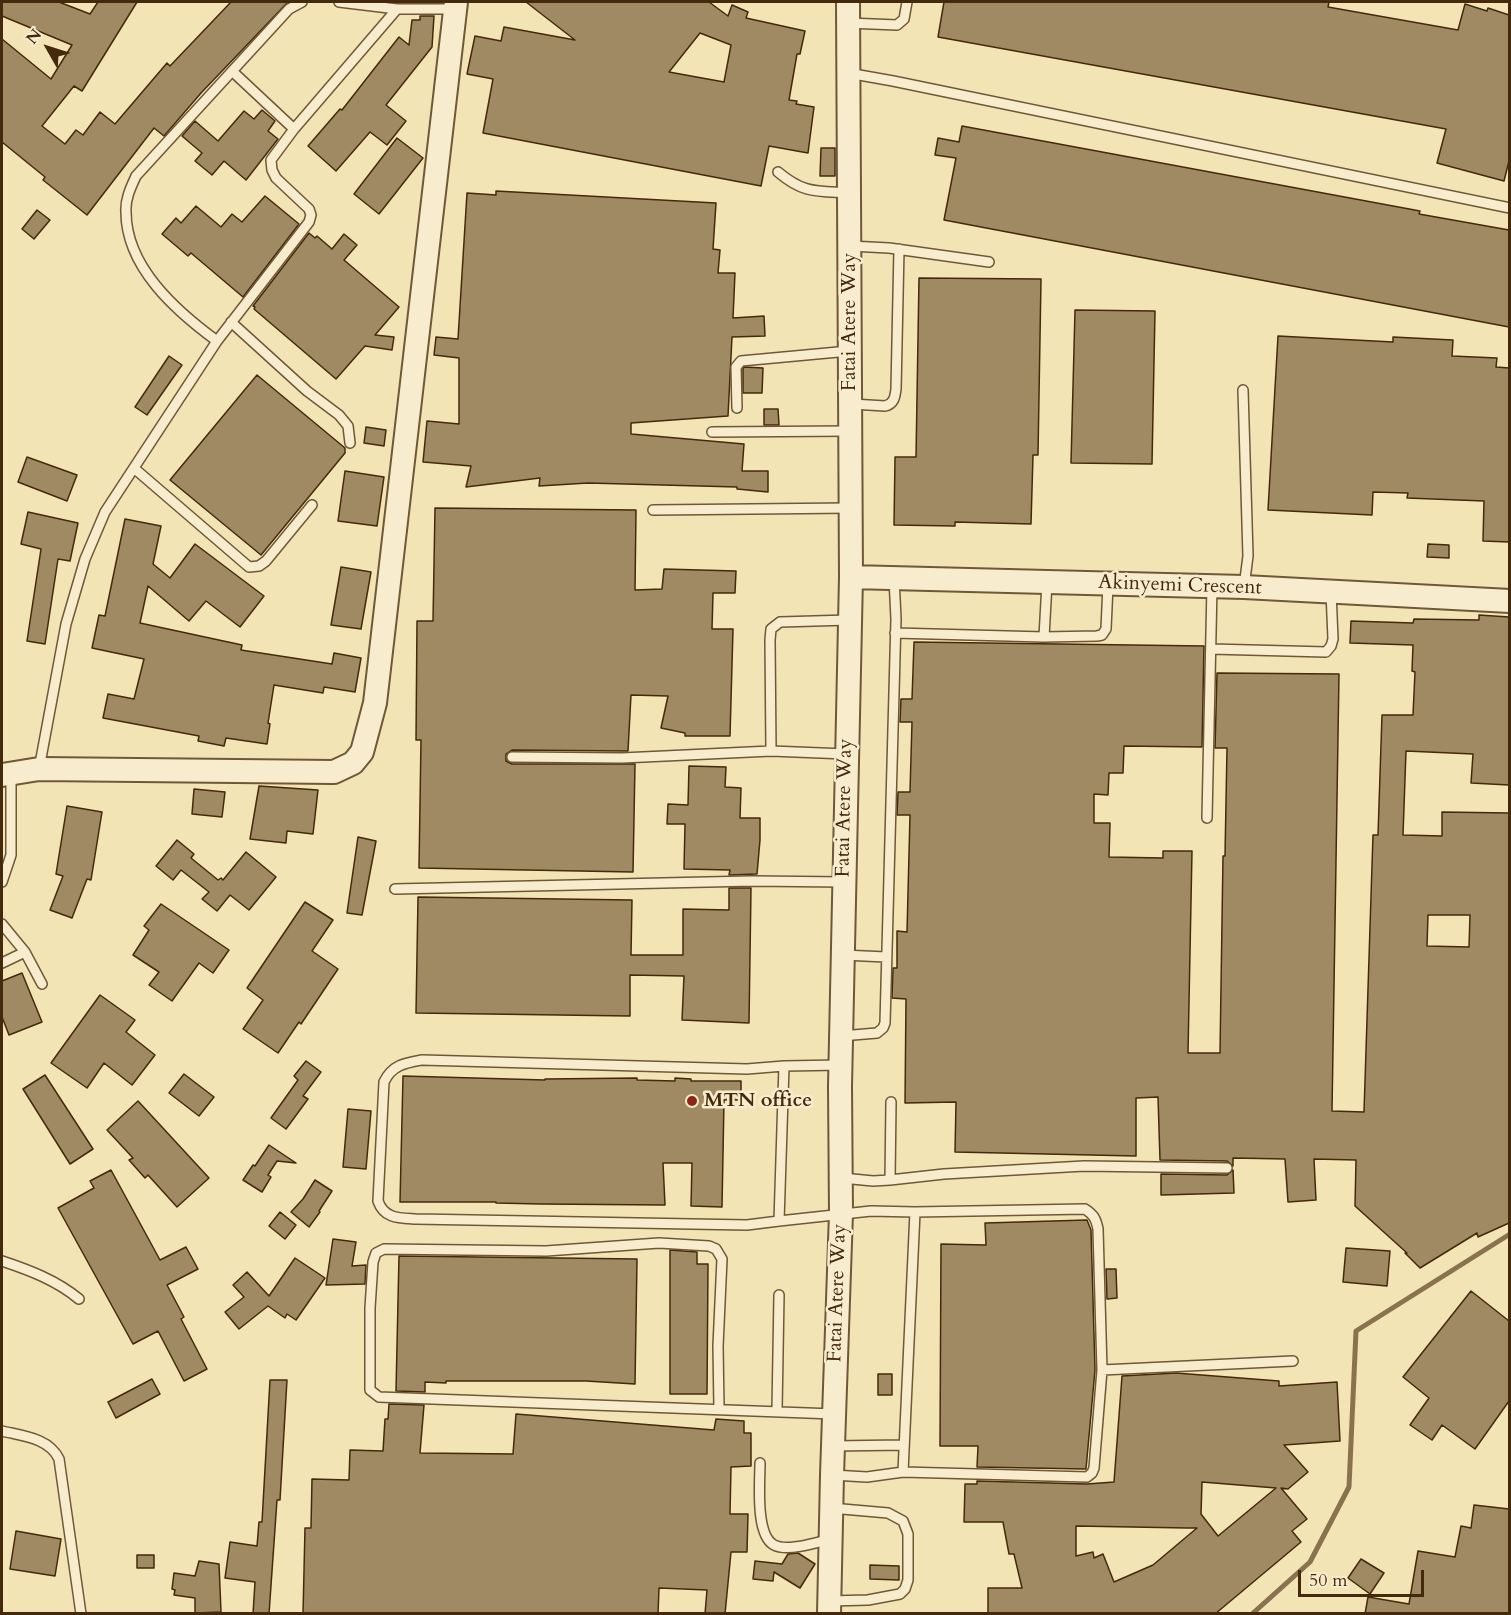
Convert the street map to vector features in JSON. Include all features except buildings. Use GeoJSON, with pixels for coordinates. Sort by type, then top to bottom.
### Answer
{"type":"FeatureCollection","features":[{"type":"Feature","properties":{"kind":"street"},"geometry":{"type":"LineString","coordinates":[[6,774],[39,769],[334,772],[353,763],[362,752],[375,703],[455,5]]}},
{"type":"Feature","properties":{"kind":"street","name":"Fatai Atere Way"},"geometry":{"type":"LineString","coordinates":[[829,1607],[831,1475],[841,1213],[841,1036],[851,577],[848,12]]}},
{"type":"Feature","properties":{"kind":"street","name":"Akinyemi Crescent"},"geometry":{"type":"LineString","coordinates":[[851,577],[1244,587],[1509,601]]}},
{"type":"Feature","properties":{"kind":"lane"},"geometry":{"type":"LineString","coordinates":[[217,341],[166,296],[142,267],[132,246],[126,212],[128,194],[136,176],[289,9],[302,2]]}},
{"type":"Feature","properties":{"kind":"lane"},"geometry":{"type":"LineString","coordinates":[[339,2],[397,9],[455,5]]}},
{"type":"Feature","properties":{"kind":"lane"},"geometry":{"type":"LineString","coordinates":[[848,12],[897,25],[904,19],[907,2]]}},
{"type":"Feature","properties":{"kind":"lane"},"geometry":{"type":"LineString","coordinates":[[39,769],[66,624],[85,559],[105,512],[217,341],[309,222],[311,215],[309,210],[284,187],[272,170],[271,160],[294,129],[397,9]]}},
{"type":"Feature","properties":{"kind":"lane"},"geometry":{"type":"LineString","coordinates":[[232,71],[294,129]]}},
{"type":"Feature","properties":{"kind":"lane"},"geometry":{"type":"LineString","coordinates":[[848,73],[1509,208]]}},
{"type":"Feature","properties":{"kind":"lane"},"geometry":{"type":"LineString","coordinates":[[778,172],[807,190],[849,193]]}},
{"type":"Feature","properties":{"kind":"lane"},"geometry":{"type":"LineString","coordinates":[[850,246],[899,249],[989,262]]}},
{"type":"Feature","properties":{"kind":"lane"},"geometry":{"type":"LineString","coordinates":[[849,404],[885,406],[894,401],[899,249]]}},
{"type":"Feature","properties":{"kind":"lane"},"geometry":{"type":"LineString","coordinates":[[231,322],[307,391],[339,415],[348,426],[350,443]]}},
{"type":"Feature","properties":{"kind":"lane"},"geometry":{"type":"LineString","coordinates":[[737,408],[736,367],[741,361],[849,351]]}},
{"type":"Feature","properties":{"kind":"lane"},"geometry":{"type":"LineString","coordinates":[[1243,390],[1248,556],[1244,587]]}},
{"type":"Feature","properties":{"kind":"lane"},"geometry":{"type":"LineString","coordinates":[[712,432],[850,431]]}},
{"type":"Feature","properties":{"kind":"lane"},"geometry":{"type":"LineString","coordinates":[[135,469],[249,567],[260,567],[312,505]]}},
{"type":"Feature","properties":{"kind":"lane"},"geometry":{"type":"LineString","coordinates":[[653,510],[850,508]]}},
{"type":"Feature","properties":{"kind":"lane"},"geometry":{"type":"LineString","coordinates":[[841,1036],[877,1033],[884,1028],[895,633],[894,578]]}},
{"type":"Feature","properties":{"kind":"lane"},"geometry":{"type":"LineString","coordinates":[[1044,637],[1047,582]]}},
{"type":"Feature","properties":{"kind":"lane"},"geometry":{"type":"LineString","coordinates":[[895,633],[1044,637],[1102,634],[1105,632],[1107,622],[1108,584]]}},
{"type":"Feature","properties":{"kind":"lane"},"geometry":{"type":"LineString","coordinates":[[1207,818],[1212,586]]}},
{"type":"Feature","properties":{"kind":"lane"},"geometry":{"type":"LineString","coordinates":[[1211,649],[1326,652],[1333,639],[1331,592]]}},
{"type":"Feature","properties":{"kind":"lane"},"geometry":{"type":"LineString","coordinates":[[771,751],[771,629],[780,622],[849,620]]}},
{"type":"Feature","properties":{"kind":"lane"},"geometry":{"type":"LineString","coordinates":[[512,757],[622,758],[771,751],[846,754]]}},
{"type":"Feature","properties":{"kind":"lane"},"geometry":{"type":"LineString","coordinates":[[2,882],[10,855],[6,774]]}},
{"type":"Feature","properties":{"kind":"lane"},"geometry":{"type":"LineString","coordinates":[[395,889],[752,881],[844,882]]}},
{"type":"Feature","properties":{"kind":"lane"},"geometry":{"type":"LineString","coordinates":[[2,924],[26,952],[42,984]]}},
{"type":"Feature","properties":{"kind":"lane"},"geometry":{"type":"LineString","coordinates":[[2,963],[26,952]]}},
{"type":"Feature","properties":{"kind":"lane"},"geometry":{"type":"LineString","coordinates":[[843,956],[886,957]]}},
{"type":"Feature","properties":{"kind":"lane"},"geometry":{"type":"LineString","coordinates":[[831,1475],[867,1477],[903,1472],[1087,1477],[1090,1475],[1094,1468],[1102,1370],[1098,1229],[1096,1219],[1091,1213],[1085,1209],[871,1211],[747,1226],[416,1220],[388,1215],[378,1202],[384,1082],[394,1068],[404,1063],[422,1060],[747,1069],[841,1065]]}},
{"type":"Feature","properties":{"kind":"lane"},"geometry":{"type":"LineString","coordinates":[[779,1221],[784,1066]]}},
{"type":"Feature","properties":{"kind":"lane"},"geometry":{"type":"LineString","coordinates":[[890,1180],[891,1102]]}},
{"type":"Feature","properties":{"kind":"lane"},"geometry":{"type":"LineString","coordinates":[[840,1178],[873,1181],[944,1174],[1084,1166],[1227,1168]]}},
{"type":"Feature","properties":{"kind":"lane"},"geometry":{"type":"LineString","coordinates":[[903,1472],[915,1212]]}},
{"type":"Feature","properties":{"kind":"lane"},"geometry":{"type":"LineString","coordinates":[[719,1409],[718,1346],[722,1259],[716,1249],[709,1246],[659,1243],[546,1251],[384,1248],[376,1252],[373,1262],[370,1308],[370,1390],[379,1397],[719,1409],[777,1410],[834,1414]]}},
{"type":"Feature","properties":{"kind":"lane"},"geometry":{"type":"LineString","coordinates":[[2,1262],[30,1270],[67,1290],[78,1299]]}},
{"type":"Feature","properties":{"kind":"lane"},"geometry":{"type":"LineString","coordinates":[[777,1410],[779,1295]]}},
{"type":"Feature","properties":{"kind":"lane"},"geometry":{"type":"LineString","coordinates":[[1102,1370],[1293,1361]]}},
{"type":"Feature","properties":{"kind":"lane"},"geometry":{"type":"LineString","coordinates":[[2,1431],[37,1440],[52,1448],[59,1460],[81,1614]]}},
{"type":"Feature","properties":{"kind":"lane"},"geometry":{"type":"LineString","coordinates":[[833,1446],[903,1445]]}},
{"type":"Feature","properties":{"kind":"lane"},"geometry":{"type":"LineString","coordinates":[[760,1463],[762,1528],[767,1538],[774,1545],[792,1548],[830,1539]]}},
{"type":"Feature","properties":{"kind":"lane"},"geometry":{"type":"LineString","coordinates":[[829,1607],[900,1594],[908,1580],[908,1534],[903,1521],[888,1513],[831,1508]]}},
{"type":"Feature","properties":{"kind":"waterway"},"geometry":{"type":"LineString","coordinates":[[1252,1614],[1310,1562],[1349,1487],[1356,1331],[1510,1234]]}},
{"type":"Feature","properties":{"kind":"place","name":"MTN office"},"geometry":{"type":"Point","coordinates":[692,1101]}}]}
